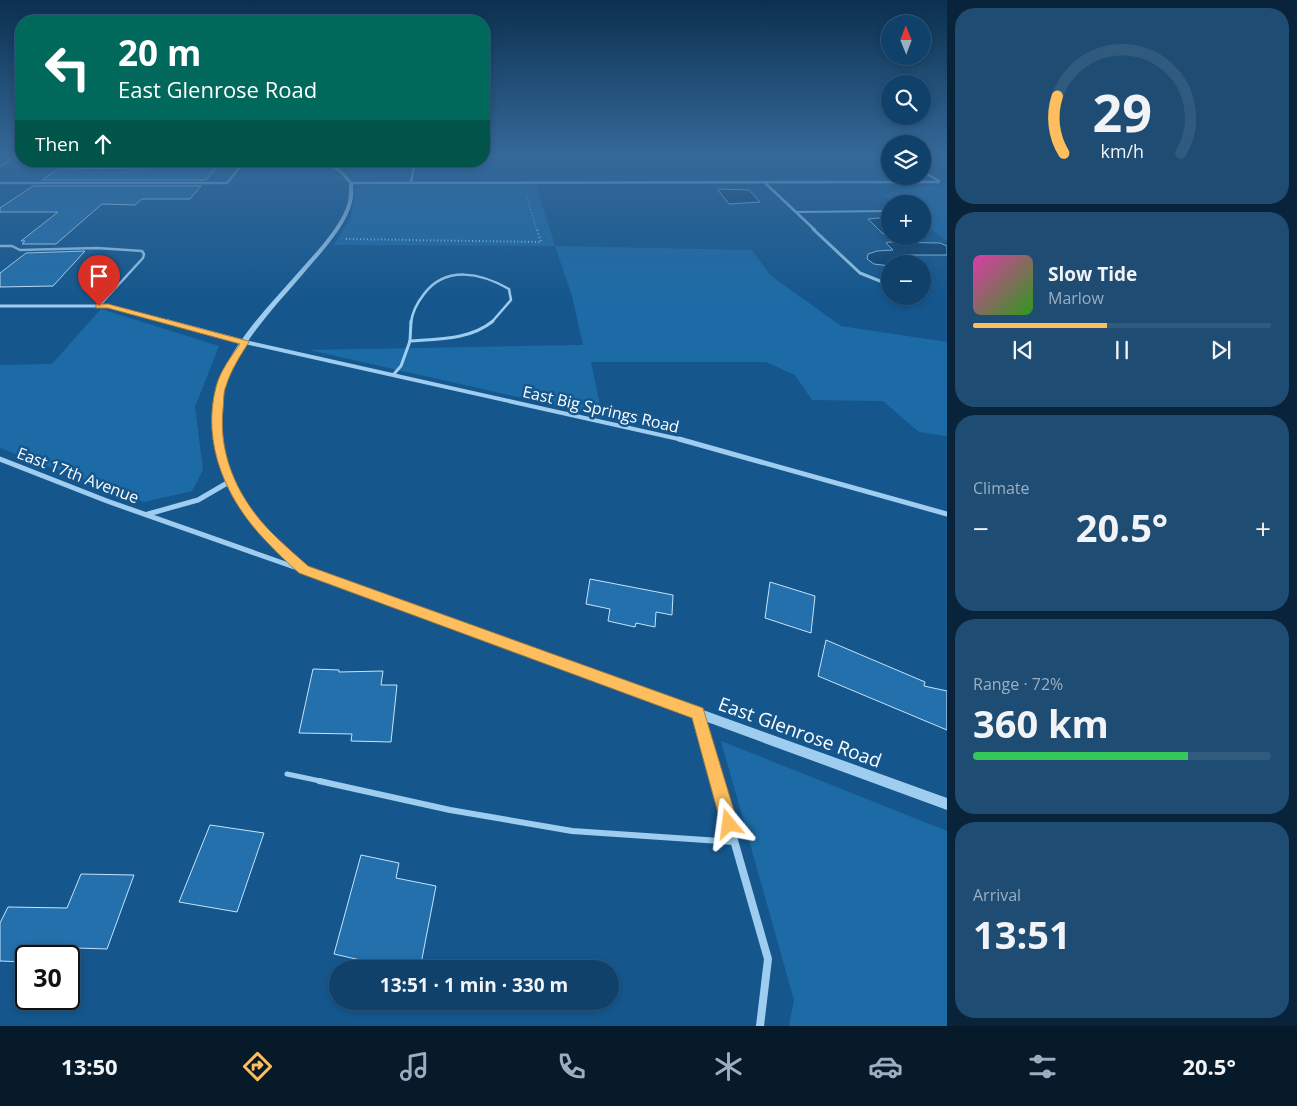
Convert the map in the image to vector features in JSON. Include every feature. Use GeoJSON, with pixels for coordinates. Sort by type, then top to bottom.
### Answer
{"type":"FeatureCollection","features":[{"type":"Feature","properties":{"kind":"street"},"geometry":{"type":"LineString","coordinates":[[304,570],[269,538],[250,515],[229,482],[218,448],[217,421],[221,387],[231,363],[245,342],[277,300],[306,268],[349,205]]}},
{"type":"Feature","properties":{"kind":"street"},"geometry":{"type":"LineString","coordinates":[[788,205],[860,273],[881,281]]}},
{"type":"Feature","properties":{"kind":"street","name":"East Big Springs Road"},"geometry":{"type":"LineString","coordinates":[[0,306],[108,306],[245,342],[667,436],[914,503],[947,514]]}},
{"type":"Feature","properties":{"kind":"street","name":"East 17th Avenue"},"geometry":{"type":"LineString","coordinates":[[0,459],[107,501],[304,570]]}},
{"type":"Feature","properties":{"kind":"street","name":"East 17th Avenue"},"geometry":{"type":"LineString","coordinates":[[147,514],[198,500],[229,482]]}},
{"type":"Feature","properties":{"kind":"street","name":"East Glenrose Road"},"geometry":{"type":"LineString","coordinates":[[304,570],[947,804]]}},
{"type":"Feature","properties":{"kind":"street"},"geometry":{"type":"LineString","coordinates":[[698,713],[768,959],[760,1026]]}},
{"type":"Feature","properties":{"kind":"lane"},"geometry":{"type":"LineString","coordinates":[[796,212],[881,212]]}},
{"type":"Feature","properties":{"kind":"lane"},"geometry":{"type":"LineString","coordinates":[[0,246],[12,246],[20,250],[97,248],[142,251],[144,254],[142,258],[99,306]]}},
{"type":"Feature","properties":{"kind":"lane"},"geometry":{"type":"LineString","coordinates":[[393,375],[401,366],[410,341],[413,314],[422,297],[444,276],[454,274],[472,276],[497,282],[509,289],[511,300],[500,316],[483,328],[460,335],[410,341]]}},
{"type":"Feature","properties":{"kind":"lane"},"geometry":{"type":"LineString","coordinates":[[287,774],[450,810],[572,831],[735,842]]}},
{"type":"Feature","properties":{"kind":"path"},"geometry":{"type":"LineString","coordinates":[[346,233],[343,239],[541,242],[529,205]]}},
{"type":"Feature","properties":{"kind":"shaded area"},"geometry":{"type":"Polygon","coordinates":[[[353,205],[542,205],[555,246],[334,245],[351,217],[353,205]]]}},
{"type":"Feature","properties":{"kind":"shaded area"},"geometry":{"type":"Polygon","coordinates":[[[931,205],[947,205],[947,241],[931,229],[931,205]]]}},
{"type":"Feature","properties":{"kind":"shaded area"},"geometry":{"type":"Polygon","coordinates":[[[881,218],[881,232],[868,219],[881,218]]]}},
{"type":"Feature","properties":{"kind":"shaded area"},"geometry":{"type":"Polygon","coordinates":[[[931,243],[940,243],[947,246],[947,255],[881,255],[881,265],[874,264],[867,259],[868,254],[877,251],[893,250],[888,245],[931,245],[931,243]]]}},
{"type":"Feature","properties":{"kind":"shaded area"},"geometry":{"type":"Polygon","coordinates":[[[555,246],[752,250],[770,275],[841,326],[947,342],[947,436],[919,432],[883,401],[812,400],[795,375],[766,362],[591,362],[602,416],[309,350],[583,345],[572,296],[555,246]]]}},
{"type":"Feature","properties":{"kind":"shaded area"},"geometry":{"type":"Polygon","coordinates":[[[101,309],[219,346],[195,407],[203,470],[192,491],[144,502],[0,448],[0,365],[52,364],[101,309]]]}},
{"type":"Feature","properties":{"kind":"shaded area"},"geometry":{"type":"Polygon","coordinates":[[[721,741],[947,831],[947,1026],[789,1026],[794,1000],[721,741]]]}},
{"type":"Feature","properties":{"kind":"building"},"geometry":{"type":"Polygon","coordinates":[[[5,205],[101,205],[56,244],[22,244],[25,241],[21,241],[58,212],[0,212],[0,208],[5,205]]]}},
{"type":"Feature","properties":{"kind":"building"},"geometry":{"type":"Polygon","coordinates":[[[85,251],[53,286],[0,287],[0,273],[26,253],[85,251]]]}},
{"type":"Feature","properties":{"kind":"building"},"geometry":{"type":"Polygon","coordinates":[[[590,579],[673,595],[672,615],[656,612],[655,627],[636,623],[635,627],[608,621],[610,609],[586,604],[590,579]]]}},
{"type":"Feature","properties":{"kind":"building"},"geometry":{"type":"Polygon","coordinates":[[[770,582],[815,596],[811,633],[765,618],[770,582]]]}},
{"type":"Feature","properties":{"kind":"building"},"geometry":{"type":"Polygon","coordinates":[[[826,640],[925,682],[924,686],[947,691],[947,730],[818,676],[826,640]]]}},
{"type":"Feature","properties":{"kind":"building"},"geometry":{"type":"Polygon","coordinates":[[[313,669],[339,670],[339,672],[383,671],[381,685],[397,685],[391,742],[351,741],[352,734],[299,733],[313,669]]]}},
{"type":"Feature","properties":{"kind":"building"},"geometry":{"type":"Polygon","coordinates":[[[210,825],[264,833],[237,912],[179,902],[210,825]]]}},
{"type":"Feature","properties":{"kind":"building"},"geometry":{"type":"Polygon","coordinates":[[[361,855],[399,863],[396,878],[436,886],[422,960],[360,960],[334,954],[361,855]]]}},
{"type":"Feature","properties":{"kind":"building"},"geometry":{"type":"Polygon","coordinates":[[[81,874],[134,875],[107,949],[80,948],[80,945],[15,945],[15,962],[0,961],[0,923],[8,907],[67,908],[81,874]]]}},
{"type":"Feature","properties":{"kind":"route"},"geometry":{"type":"LineString","coordinates":[[99,306],[108,306],[245,342],[231,363],[221,387],[217,421],[218,448],[229,482],[250,515],[269,538],[304,570],[698,713],[729,824]]}}]}
